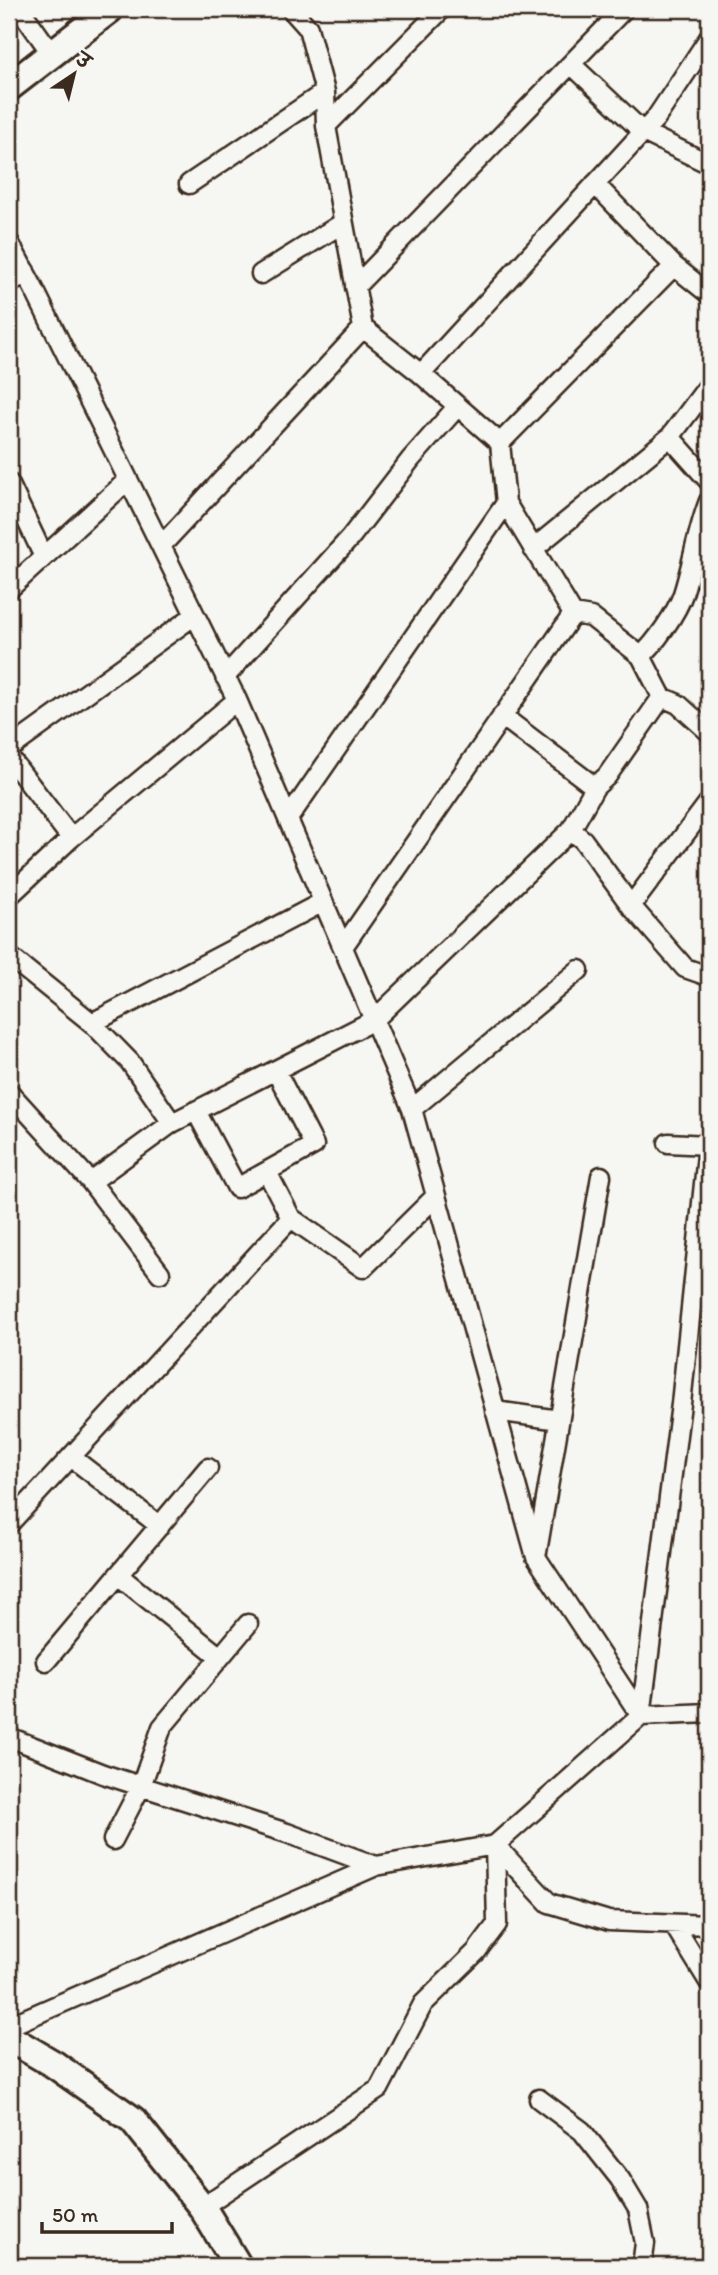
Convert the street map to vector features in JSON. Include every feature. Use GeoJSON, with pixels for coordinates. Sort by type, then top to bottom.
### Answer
{"type":"FeatureCollection","features":[{"type":"Feature","properties":{"kind":"street"},"geometry":{"type":"LineString","coordinates":[[20,9],[52,54]]}},
{"type":"Feature","properties":{"kind":"street"},"geometry":{"type":"LineString","coordinates":[[9,87],[110,9]]}},
{"type":"Feature","properties":{"kind":"street"},"geometry":{"type":"LineString","coordinates":[[291,9],[308,28],[325,92],[326,125],[363,328],[500,443],[506,503],[573,614],[591,617],[641,656],[662,697],[678,704],[709,732]]}},
{"type":"Feature","properties":{"kind":"street"},"geometry":{"type":"LineString","coordinates":[[326,125],[442,9]]}},
{"type":"Feature","properties":{"kind":"street"},"geometry":{"type":"LineString","coordinates":[[355,287],[624,9]]}},
{"type":"Feature","properties":{"kind":"street"},"geometry":{"type":"LineString","coordinates":[[421,374],[656,118],[709,38]]}},
{"type":"Feature","properties":{"kind":"street"},"geometry":{"type":"LineString","coordinates":[[570,64],[643,132],[709,164]]}},
{"type":"Feature","properties":{"kind":"street"},"geometry":{"type":"LineString","coordinates":[[189,184],[325,92]]}},
{"type":"Feature","properties":{"kind":"street"},"geometry":{"type":"LineString","coordinates":[[595,184],[674,266],[709,294]]}},
{"type":"Feature","properties":{"kind":"street"},"geometry":{"type":"LineString","coordinates":[[261,274],[344,223]]}},
{"type":"Feature","properties":{"kind":"street"},"geometry":{"type":"LineString","coordinates":[[9,242],[237,700],[412,1109],[536,1557],[641,1716]]}},
{"type":"Feature","properties":{"kind":"street"},"geometry":{"type":"LineString","coordinates":[[500,443],[674,266]]}},
{"type":"Feature","properties":{"kind":"street"},"geometry":{"type":"LineString","coordinates":[[9,285],[25,271]]}},
{"type":"Feature","properties":{"kind":"street"},"geometry":{"type":"LineString","coordinates":[[161,546],[363,328]]}},
{"type":"Feature","properties":{"kind":"street"},"geometry":{"type":"LineString","coordinates":[[533,549],[670,437],[709,385]]}},
{"type":"Feature","properties":{"kind":"street"},"geometry":{"type":"LineString","coordinates":[[225,677],[350,538],[411,459],[457,407]]}},
{"type":"Feature","properties":{"kind":"street"},"geometry":{"type":"LineString","coordinates":[[670,437],[709,481]]}},
{"type":"Feature","properties":{"kind":"street"},"geometry":{"type":"LineString","coordinates":[[9,589],[128,480]]}},
{"type":"Feature","properties":{"kind":"street"},"geometry":{"type":"LineString","coordinates":[[9,483],[44,557]]}},
{"type":"Feature","properties":{"kind":"street"},"geometry":{"type":"LineString","coordinates":[[641,656],[653,646],[683,597],[699,526],[709,500]]}},
{"type":"Feature","properties":{"kind":"street"},"geometry":{"type":"LineString","coordinates":[[288,819],[506,503]]}},
{"type":"Feature","properties":{"kind":"street"},"geometry":{"type":"LineString","coordinates":[[343,947],[573,614]]}},
{"type":"Feature","properties":{"kind":"street"},"geometry":{"type":"LineString","coordinates":[[9,748],[195,615]]}},
{"type":"Feature","properties":{"kind":"street"},"geometry":{"type":"LineString","coordinates":[[92,1182],[172,1123],[374,1020],[571,830],[595,787],[607,776],[662,697]]}},
{"type":"Feature","properties":{"kind":"street"},"geometry":{"type":"LineString","coordinates":[[10,893],[71,838],[237,700]]}},
{"type":"Feature","properties":{"kind":"street"},"geometry":{"type":"LineString","coordinates":[[502,716],[595,787]]}},
{"type":"Feature","properties":{"kind":"street"},"geometry":{"type":"LineString","coordinates":[[9,757],[71,838]]}},
{"type":"Feature","properties":{"kind":"street"},"geometry":{"type":"LineString","coordinates":[[631,906],[709,802]]}},
{"type":"Feature","properties":{"kind":"street"},"geometry":{"type":"LineString","coordinates":[[571,830],[583,840],[631,906],[685,968],[705,975],[709,973]]}},
{"type":"Feature","properties":{"kind":"street"},"geometry":{"type":"LineString","coordinates":[[92,1023],[323,902]]}},
{"type":"Feature","properties":{"kind":"street"},"geometry":{"type":"LineString","coordinates":[[9,956],[92,1023],[130,1062],[172,1123]]}},
{"type":"Feature","properties":{"kind":"street"},"geometry":{"type":"LineString","coordinates":[[412,1109],[579,970]]}},
{"type":"Feature","properties":{"kind":"street"},"geometry":{"type":"LineString","coordinates":[[196,1111],[237,1188],[314,1145],[276,1071]]}},
{"type":"Feature","properties":{"kind":"street"},"geometry":{"type":"LineString","coordinates":[[9,1092],[92,1182],[160,1273]]}},
{"type":"Feature","properties":{"kind":"street"},"geometry":{"type":"LineString","coordinates":[[641,1716],[681,1404],[708,1145],[668,1143]]}},
{"type":"Feature","properties":{"kind":"street"},"geometry":{"type":"LineString","coordinates":[[267,1172],[291,1218],[363,1268],[436,1196]]}},
{"type":"Feature","properties":{"kind":"street"},"geometry":{"type":"LineString","coordinates":[[536,1557],[601,1176]]}},
{"type":"Feature","properties":{"kind":"street"},"geometry":{"type":"LineString","coordinates":[[9,1524],[291,1218]]}},
{"type":"Feature","properties":{"kind":"street"},"geometry":{"type":"LineString","coordinates":[[495,1411],[559,1420]]}},
{"type":"Feature","properties":{"kind":"street"},"geometry":{"type":"LineString","coordinates":[[71,1457],[160,1526]]}},
{"type":"Feature","properties":{"kind":"street"},"geometry":{"type":"LineString","coordinates":[[46,1661],[208,1468]]}},
{"type":"Feature","properties":{"kind":"street"},"geometry":{"type":"LineString","coordinates":[[118,1576],[220,1657]]}},
{"type":"Feature","properties":{"kind":"street"},"geometry":{"type":"LineString","coordinates":[[113,1840],[141,1786],[162,1727],[248,1624]]}},
{"type":"Feature","properties":{"kind":"street"},"geometry":{"type":"LineString","coordinates":[[9,2026],[376,1866],[495,1845],[641,1716],[709,1713]]}},
{"type":"Feature","properties":{"kind":"street"},"geometry":{"type":"LineString","coordinates":[[9,1737],[103,1774],[287,1833],[376,1866]]}},
{"type":"Feature","properties":{"kind":"street"},"geometry":{"type":"LineString","coordinates":[[495,1845],[550,1902],[609,1921],[709,1925]]}},
{"type":"Feature","properties":{"kind":"street"},"geometry":{"type":"LineString","coordinates":[[202,2207],[379,2089],[423,2004],[476,1952],[497,1924],[495,1845]]}},
{"type":"Feature","properties":{"kind":"street"},"geometry":{"type":"LineString","coordinates":[[674,1925],[709,1982]]}},
{"type":"Feature","properties":{"kind":"street"},"geometry":{"type":"LineString","coordinates":[[9,2038],[55,2065],[133,2120],[202,2207],[238,2266]]}},
{"type":"Feature","properties":{"kind":"street"},"geometry":{"type":"LineString","coordinates":[[539,2099],[582,2131],[620,2179],[638,2209],[645,2243],[642,2266]]}}]}
